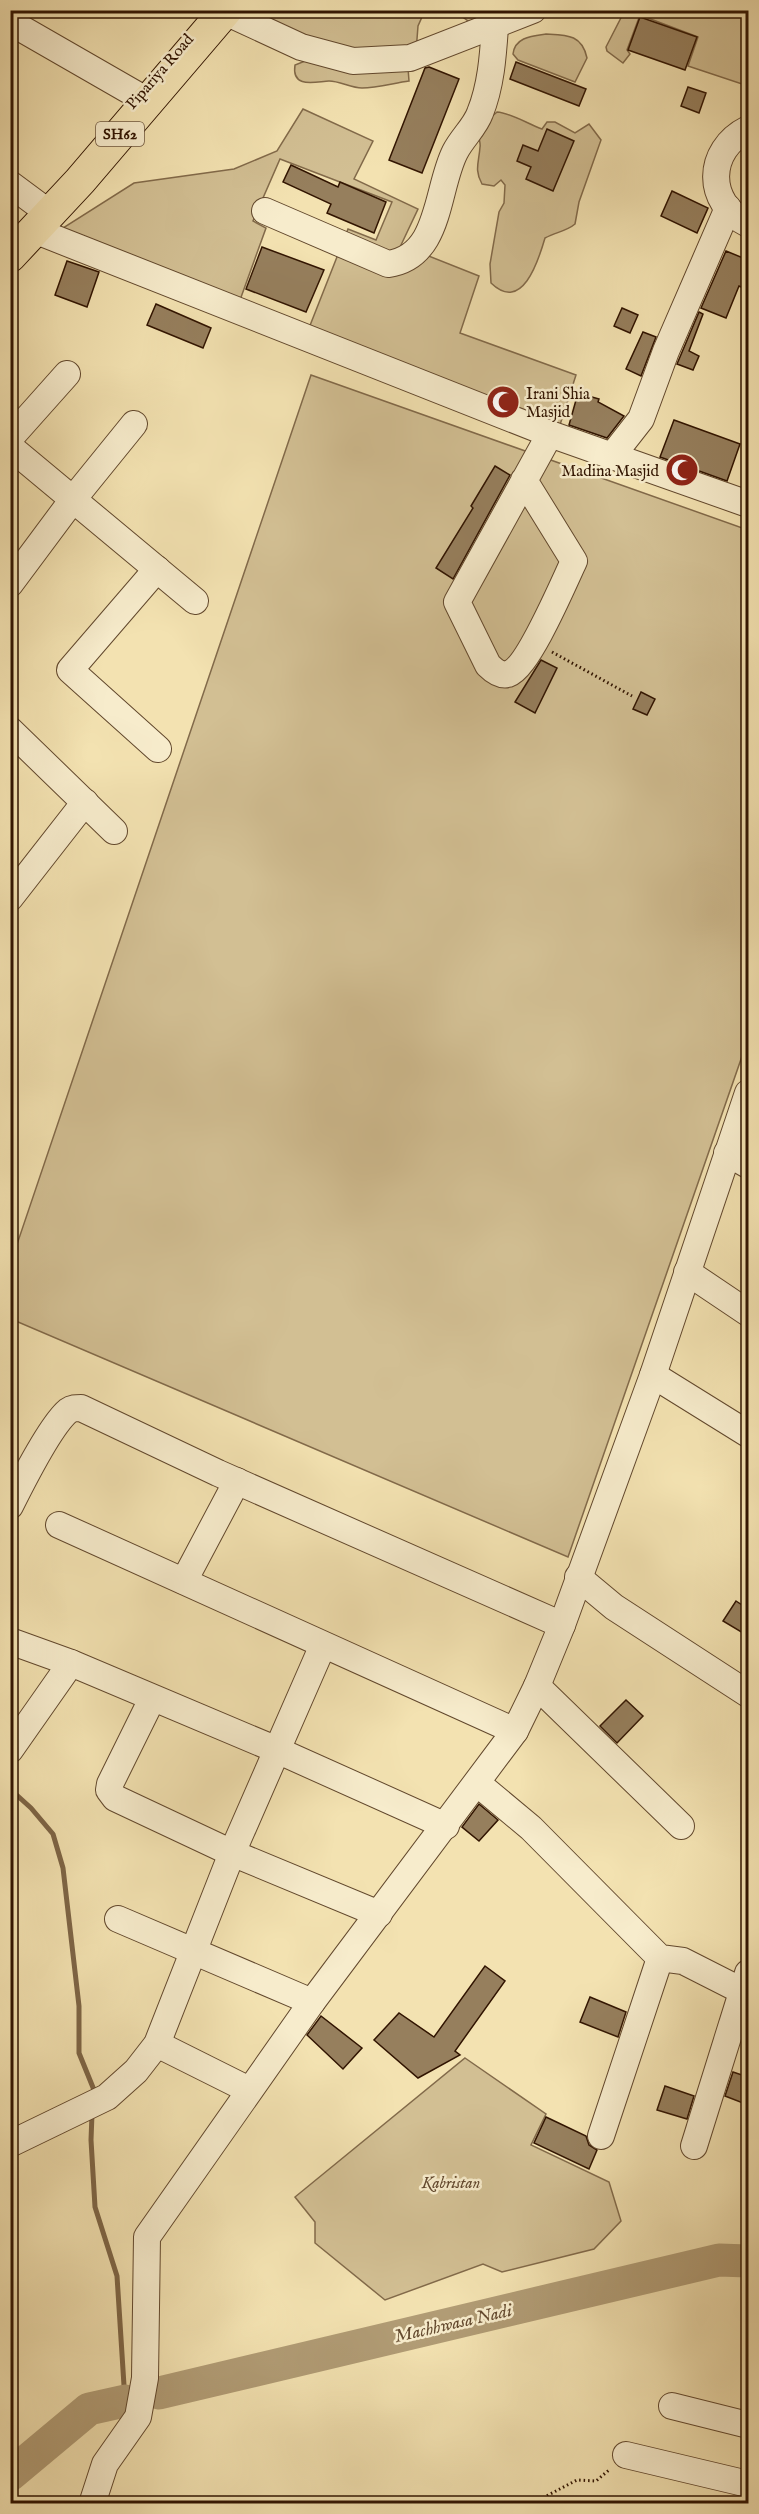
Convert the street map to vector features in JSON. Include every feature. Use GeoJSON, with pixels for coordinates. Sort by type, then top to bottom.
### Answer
{"type":"FeatureCollection","features":[{"type":"Feature","properties":{"kind":"main road","name":"Pipariya Road"},"geometry":{"type":"LineString","coordinates":[[10,256],[34,222],[137,95],[221,11]]}},
{"type":"Feature","properties":{"kind":"main road","name":"Pipariya Road"},"geometry":{"type":"LineString","coordinates":[[34,222],[221,11]]}},
{"type":"Feature","properties":{"kind":"street"},"geometry":{"type":"LineString","coordinates":[[221,11],[301,47],[353,62],[410,58],[495,27],[533,10]]}},
{"type":"Feature","properties":{"kind":"street"},"geometry":{"type":"LineString","coordinates":[[10,22],[137,95]]}},
{"type":"Feature","properties":{"kind":"street"},"geometry":{"type":"LineString","coordinates":[[265,211],[388,264],[408,257],[429,235],[454,153],[480,114],[502,65],[495,27]]}},
{"type":"Feature","properties":{"kind":"street"},"geometry":{"type":"LineString","coordinates":[[748,129],[733,138],[722,151],[716,168],[716,184],[722,201],[732,214],[748,224]]}},
{"type":"Feature","properties":{"kind":"street"},"geometry":{"type":"LineString","coordinates":[[10,184],[34,222],[550,434],[748,504]]}},
{"type":"Feature","properties":{"kind":"street"},"geometry":{"type":"LineString","coordinates":[[612,456],[641,419],[666,351],[728,208]]}},
{"type":"Feature","properties":{"kind":"street"},"geometry":{"type":"LineString","coordinates":[[10,438],[67,374]]}},
{"type":"Feature","properties":{"kind":"street"},"geometry":{"type":"LineString","coordinates":[[10,584],[74,498],[134,424]]}},
{"type":"Feature","properties":{"kind":"street"},"geometry":{"type":"LineString","coordinates":[[524,480],[574,561],[521,665],[508,674],[496,673],[488,665],[457,602],[524,480],[550,434]]}},
{"type":"Feature","properties":{"kind":"street"},"geometry":{"type":"LineString","coordinates":[[10,447],[195,601]]}},
{"type":"Feature","properties":{"kind":"street"},"geometry":{"type":"LineString","coordinates":[[157,569],[70,670],[158,749]]}},
{"type":"Feature","properties":{"kind":"street"},"geometry":{"type":"LineString","coordinates":[[10,730],[114,831]]}},
{"type":"Feature","properties":{"kind":"street"},"geometry":{"type":"LineString","coordinates":[[10,898],[85,802]]}},
{"type":"Feature","properties":{"kind":"street"},"geometry":{"type":"LineString","coordinates":[[92,2504],[105,2464],[138,2417],[145,2378],[147,2237],[312,2002],[515,1731],[537,1686],[562,1625],[653,1375],[687,1272],[738,1159],[748,1093]]}},
{"type":"Feature","properties":{"kind":"street"},"geometry":{"type":"LineString","coordinates":[[687,1272],[748,1313]]}},
{"type":"Feature","properties":{"kind":"street"},"geometry":{"type":"LineString","coordinates":[[653,1375],[748,1434]]}},
{"type":"Feature","properties":{"kind":"street"},"geometry":{"type":"LineString","coordinates":[[10,1506],[56,1426],[67,1412],[74,1408],[81,1408],[237,1481],[562,1625]]}},
{"type":"Feature","properties":{"kind":"street"},"geometry":{"type":"LineString","coordinates":[[184,1581],[237,1481]]}},
{"type":"Feature","properties":{"kind":"street"},"geometry":{"type":"LineString","coordinates":[[59,1525],[515,1731]]}},
{"type":"Feature","properties":{"kind":"street"},"geometry":{"type":"LineString","coordinates":[[578,1576],[614,1607],[748,1691]]}},
{"type":"Feature","properties":{"kind":"street"},"geometry":{"type":"LineString","coordinates":[[10,1641],[71,1663],[277,1750],[446,1826]]}},
{"type":"Feature","properties":{"kind":"street"},"geometry":{"type":"LineString","coordinates":[[10,2144],[93,2104],[136,2071],[157,2044],[232,1853],[323,1644]]}},
{"type":"Feature","properties":{"kind":"street"},"geometry":{"type":"LineString","coordinates":[[10,1750],[71,1663]]}},
{"type":"Feature","properties":{"kind":"street"},"geometry":{"type":"LineString","coordinates":[[537,1686],[681,1826]]}},
{"type":"Feature","properties":{"kind":"street"},"geometry":{"type":"LineString","coordinates":[[152,1699],[110,1784],[112,1794],[118,1800],[232,1853],[379,1914]]}},
{"type":"Feature","properties":{"kind":"street"},"geometry":{"type":"LineString","coordinates":[[477,1783],[531,1828],[660,1958],[683,1961],[747,1986],[694,2146]]}},
{"type":"Feature","properties":{"kind":"street"},"geometry":{"type":"LineString","coordinates":[[118,1919],[312,2002]]}},
{"type":"Feature","properties":{"kind":"street"},"geometry":{"type":"LineString","coordinates":[[601,2136],[660,1958]]}},
{"type":"Feature","properties":{"kind":"street"},"geometry":{"type":"LineString","coordinates":[[157,2044],[249,2090]]}},
{"type":"Feature","properties":{"kind":"street"},"geometry":{"type":"LineString","coordinates":[[672,2406],[748,2425]]}},
{"type":"Feature","properties":{"kind":"street"},"geometry":{"type":"LineString","coordinates":[[626,2455],[748,2484]]}},
{"type":"Feature","properties":{"kind":"path"},"geometry":{"type":"LineString","coordinates":[[534,642],[632,696]]}},
{"type":"Feature","properties":{"kind":"path"},"geometry":{"type":"LineString","coordinates":[[531,2504],[577,2480],[596,2481],[626,2455]]}},
{"type":"Feature","properties":{"kind":"green space"},"geometry":{"type":"Polygon","coordinates":[[[255,10],[418,10],[422,17],[418,26],[416,52],[343,55],[253,14],[255,10]]]}},
{"type":"Feature","properties":{"kind":"green space"},"geometry":{"type":"Polygon","coordinates":[[[625,10],[748,11],[748,86],[688,66],[698,37],[640,15],[627,50],[630,54],[623,63],[607,51],[606,47],[625,10]]]}},
{"type":"Feature","properties":{"kind":"green space"},"geometry":{"type":"Polygon","coordinates":[[[454,11],[501,11],[471,23],[454,11]]]}},
{"type":"Feature","properties":{"kind":"green space"},"geometry":{"type":"Polygon","coordinates":[[[546,34],[572,37],[585,50],[587,58],[575,82],[518,60],[513,54],[514,48],[521,41],[546,34]]]}},
{"type":"Feature","properties":{"kind":"green space"},"geometry":{"type":"Polygon","coordinates":[[[305,61],[408,68],[409,81],[362,88],[333,81],[306,82],[297,78],[295,73],[295,65],[305,61]]]}},
{"type":"Feature","properties":{"kind":"green space"},"geometry":{"type":"Polygon","coordinates":[[[303,109],[373,141],[354,179],[418,209],[401,245],[479,276],[460,333],[576,375],[558,431],[55,233],[134,183],[234,169],[277,151],[303,109]],[[280,159],[253,221],[266,228],[240,300],[309,328],[348,229],[376,240],[392,202],[280,159]]]}},
{"type":"Feature","properties":{"kind":"green space"},"geometry":{"type":"Polygon","coordinates":[[[497,112],[514,116],[542,129],[547,122],[555,122],[575,133],[589,124],[601,140],[579,202],[575,224],[545,238],[527,281],[512,292],[502,291],[491,283],[490,264],[499,212],[504,203],[505,185],[501,180],[494,186],[482,184],[478,170],[480,130],[486,121],[497,112]]]}},
{"type":"Feature","properties":{"kind":"green space"},"geometry":{"type":"Polygon","coordinates":[[[311,375],[748,530],[748,1039],[568,1557],[11,1319],[11,1262],[311,375]]]}},
{"type":"Feature","properties":{"kind":"green space","name":"Kabristan"},"geometry":{"type":"Polygon","coordinates":[[[465,2058],[546,2114],[531,2145],[609,2182],[621,2221],[594,2249],[502,2272],[483,2264],[385,2300],[315,2243],[315,2222],[295,2197],[465,2058]]]}},
{"type":"Feature","properties":{"kind":"building"},"geometry":{"type":"Polygon","coordinates":[[[640,17],[697,37],[685,70],[628,50],[640,17]]]}},
{"type":"Feature","properties":{"kind":"building"},"geometry":{"type":"Polygon","coordinates":[[[516,62],[586,89],[579,106],[510,79],[516,62]]]}},
{"type":"Feature","properties":{"kind":"building"},"geometry":{"type":"Polygon","coordinates":[[[429,67],[459,79],[422,173],[389,160],[425,68],[429,67]]]}},
{"type":"Feature","properties":{"kind":"building"},"geometry":{"type":"Polygon","coordinates":[[[688,87],[706,93],[699,113],[681,106],[688,87]]]}},
{"type":"Feature","properties":{"kind":"building"},"geometry":{"type":"Polygon","coordinates":[[[547,129],[574,141],[553,191],[526,179],[531,167],[517,161],[523,145],[538,151],[547,129]]]}},
{"type":"Feature","properties":{"kind":"building"},"geometry":{"type":"Polygon","coordinates":[[[291,165],[338,187],[340,182],[386,202],[374,233],[327,213],[331,204],[283,182],[291,165]]]}},
{"type":"Feature","properties":{"kind":"building"},"geometry":{"type":"Polygon","coordinates":[[[672,191],[708,208],[697,233],[661,216],[672,191]]]}},
{"type":"Feature","properties":{"kind":"building"},"geometry":{"type":"Polygon","coordinates":[[[262,247],[324,270],[306,312],[246,289],[262,247]]]}},
{"type":"Feature","properties":{"kind":"building"},"geometry":{"type":"Polygon","coordinates":[[[726,251],[748,260],[748,290],[739,286],[726,318],[701,308],[726,251]]]}},
{"type":"Feature","properties":{"kind":"building"},"geometry":{"type":"Polygon","coordinates":[[[67,261],[99,272],[87,307],[55,295],[67,261]]]}},
{"type":"Feature","properties":{"kind":"building"},"geometry":{"type":"Polygon","coordinates":[[[156,304],[211,328],[203,348],[147,325],[156,304]]]}},
{"type":"Feature","properties":{"kind":"building"},"geometry":{"type":"Polygon","coordinates":[[[622,308],[638,315],[630,333],[614,326],[622,308]]]}},
{"type":"Feature","properties":{"kind":"building"},"geometry":{"type":"Polygon","coordinates":[[[699,312],[703,314],[689,351],[699,356],[693,370],[677,364],[699,312]]]}},
{"type":"Feature","properties":{"kind":"building"},"geometry":{"type":"Polygon","coordinates":[[[643,332],[656,337],[641,376],[626,369],[643,332]]]}},
{"type":"Feature","properties":{"kind":"building"},"geometry":{"type":"Polygon","coordinates":[[[498,387],[517,394],[514,404],[495,396],[498,387]]]}},
{"type":"Feature","properties":{"kind":"building"},"geometry":{"type":"Polygon","coordinates":[[[578,393],[599,399],[598,402],[624,416],[607,438],[569,425],[578,393]]]}},
{"type":"Feature","properties":{"kind":"building"},"geometry":{"type":"Polygon","coordinates":[[[674,420],[740,444],[727,481],[660,457],[674,420]]]}},
{"type":"Feature","properties":{"kind":"building"},"geometry":{"type":"Polygon","coordinates":[[[495,466],[510,475],[453,579],[436,568],[473,508],[471,506],[495,466]]]}},
{"type":"Feature","properties":{"kind":"building"},"geometry":{"type":"Polygon","coordinates":[[[541,660],[557,668],[535,713],[515,702],[541,660]]]}},
{"type":"Feature","properties":{"kind":"building"},"geometry":{"type":"Polygon","coordinates":[[[641,692],[655,699],[647,715],[633,709],[641,692]]]}},
{"type":"Feature","properties":{"kind":"building"},"geometry":{"type":"Polygon","coordinates":[[[736,1601],[748,1609],[748,1636],[723,1621],[736,1601]]]}},
{"type":"Feature","properties":{"kind":"building"},"geometry":{"type":"Polygon","coordinates":[[[626,1700],[643,1716],[617,1743],[600,1726],[626,1700]]]}},
{"type":"Feature","properties":{"kind":"building"},"geometry":{"type":"Polygon","coordinates":[[[479,1804],[498,1820],[479,1841],[462,1827],[479,1804]]]}},
{"type":"Feature","properties":{"kind":"building"},"geometry":{"type":"Polygon","coordinates":[[[485,1966],[505,1981],[455,2051],[460,2055],[418,2078],[374,2040],[399,2013],[434,2037],[485,1966]]]}},
{"type":"Feature","properties":{"kind":"building"},"geometry":{"type":"Polygon","coordinates":[[[590,1997],[626,2012],[618,2037],[580,2022],[590,1997]]]}},
{"type":"Feature","properties":{"kind":"building"},"geometry":{"type":"Polygon","coordinates":[[[321,2016],[362,2048],[343,2069],[307,2035],[321,2016]]]}},
{"type":"Feature","properties":{"kind":"building"},"geometry":{"type":"Polygon","coordinates":[[[733,2072],[748,2077],[748,2105],[725,2096],[733,2072]]]}},
{"type":"Feature","properties":{"kind":"building"},"geometry":{"type":"Polygon","coordinates":[[[665,2086],[694,2096],[687,2119],[657,2110],[665,2086]]]}},
{"type":"Feature","properties":{"kind":"building"},"geometry":{"type":"Polygon","coordinates":[[[546,2117],[586,2136],[589,2145],[597,2150],[589,2169],[534,2143],[546,2117]]]}},
{"type":"Feature","properties":{"kind":"waterway"},"geometry":{"type":"LineString","coordinates":[[10,1789],[31,1808],[53,1834],[63,1868],[79,2006],[79,2053],[94,2090],[93,2095]]}},
{"type":"Feature","properties":{"kind":"waterway"},"geometry":{"type":"LineString","coordinates":[[92,2114],[91,2140],[95,2207],[117,2276],[125,2401]]}},
{"type":"Feature","properties":{"kind":"waterway","name":"Machhwasa Nadi"},"geometry":{"type":"LineString","coordinates":[[159,2393],[719,2260],[748,2261]]}},
{"type":"Feature","properties":{"kind":"waterway","name":"Machhwasa Nadi"},"geometry":{"type":"LineString","coordinates":[[10,2475],[89,2409],[125,2401]]}},
{"type":"Feature","properties":{"kind":"place","name":"Irani Shia Masjid"},"geometry":{"type":"Point","coordinates":[503,402]}},
{"type":"Feature","properties":{"kind":"place","name":"Madina Masjid"},"geometry":{"type":"Point","coordinates":[682,470]}}]}
